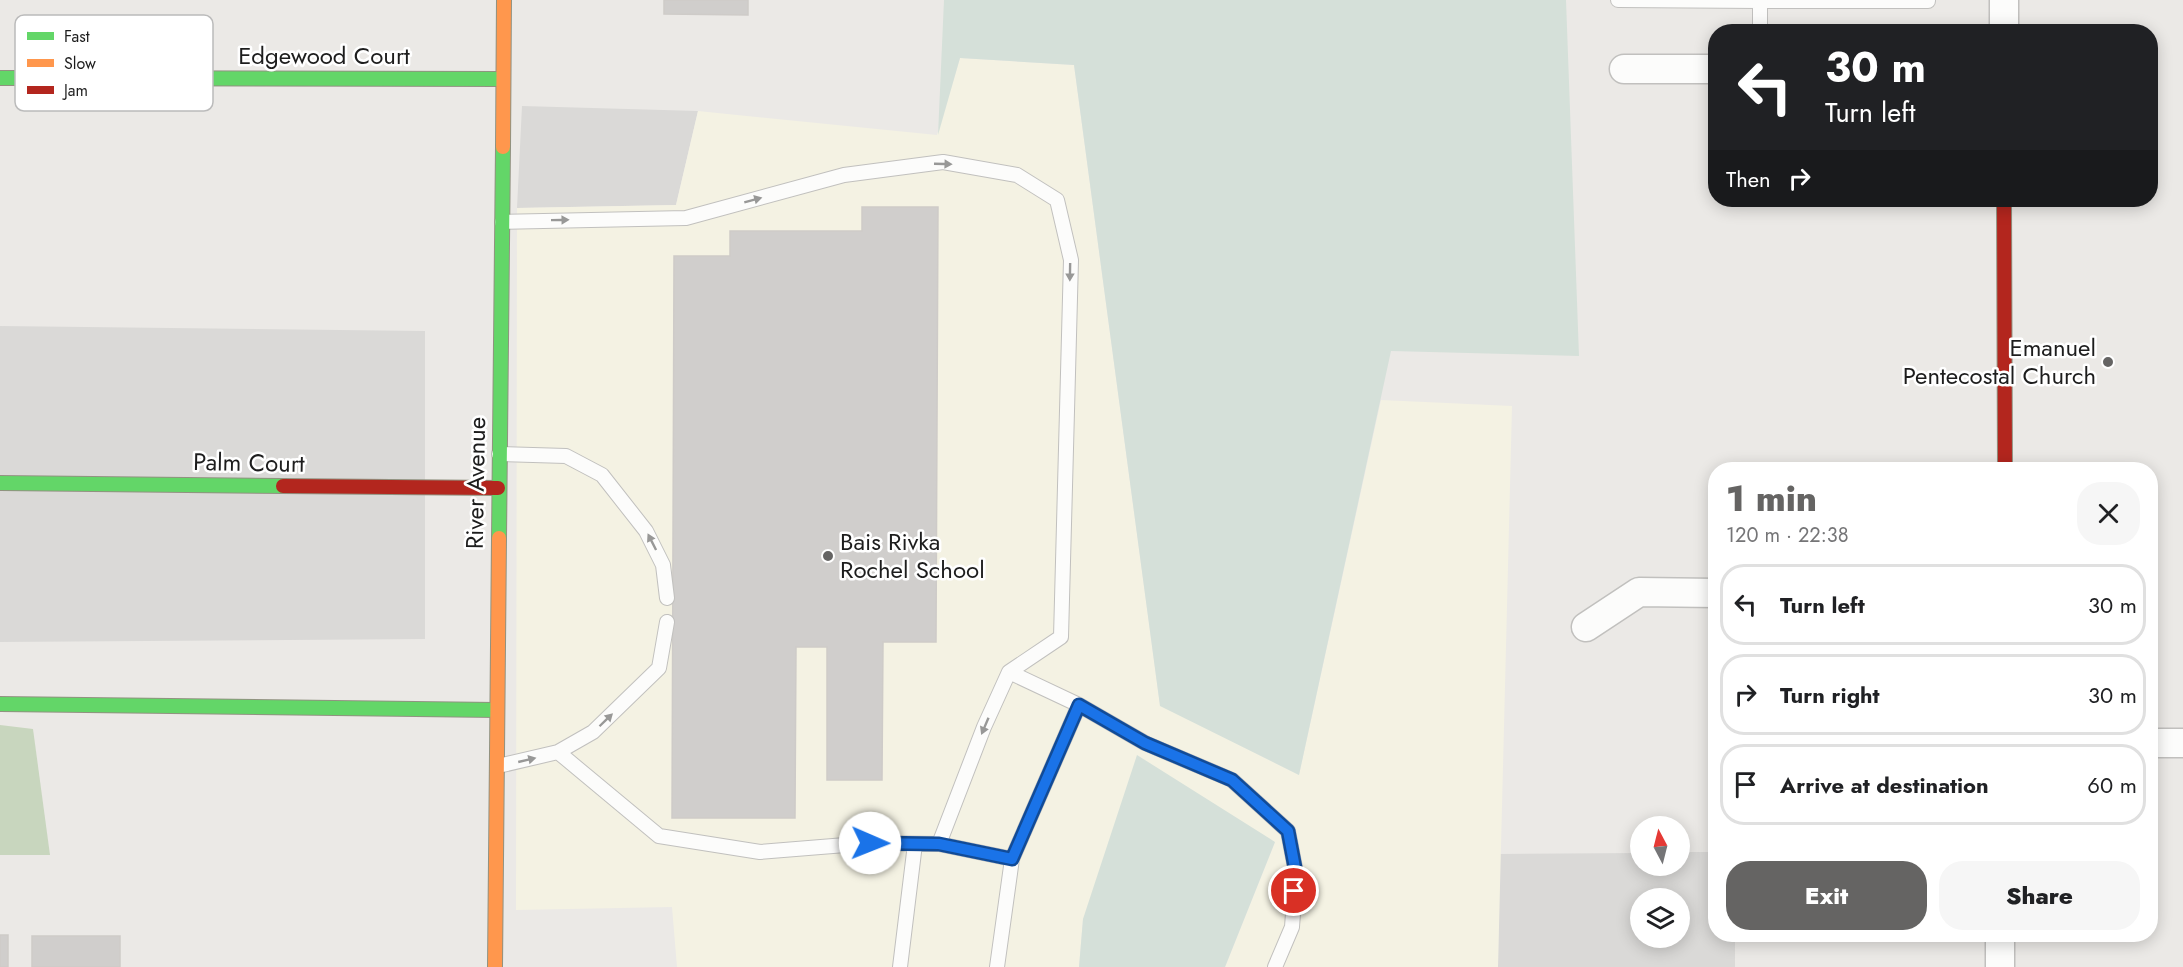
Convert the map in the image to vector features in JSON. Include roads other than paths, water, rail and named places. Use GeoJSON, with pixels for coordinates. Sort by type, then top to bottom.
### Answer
{"type":"FeatureCollection","features":[{"type":"Feature","properties":{"kind":"main road","name":"River Avenue"},"geometry":{"type":"LineString","coordinates":[[495,967],[504,0]]}},
{"type":"Feature","properties":{"kind":"main road","name":"Edgewood Court"},"geometry":{"type":"LineString","coordinates":[[0,78],[15,78]]}},
{"type":"Feature","properties":{"kind":"main road","name":"Edgewood Court"},"geometry":{"type":"LineString","coordinates":[[213,78],[503,79]]}},
{"type":"Feature","properties":{"kind":"main road"},"geometry":{"type":"LineString","coordinates":[[2004,207],[2005,462]]}},
{"type":"Feature","properties":{"kind":"main road","name":"Palm Court"},"geometry":{"type":"LineString","coordinates":[[0,483],[498,488]]}},
{"type":"Feature","properties":{"kind":"main road"},"geometry":{"type":"LineString","coordinates":[[0,704],[496,710]]}},
{"type":"Feature","properties":{"kind":"street"},"geometry":{"type":"LineString","coordinates":[[2004,0],[2004,24]]}},
{"type":"Feature","properties":{"kind":"street"},"geometry":{"type":"LineString","coordinates":[[1624,69],[1708,69]]}},
{"type":"Feature","properties":{"kind":"street"},"geometry":{"type":"LineString","coordinates":[[1586,627],[1639,592],[1708,592]]}},
{"type":"Feature","properties":{"kind":"street"},"geometry":{"type":"LineString","coordinates":[[2158,743],[2183,744]]}},
{"type":"Feature","properties":{"kind":"street"},"geometry":{"type":"LineString","coordinates":[[2000,942],[2000,967]]}},
{"type":"Feature","properties":{"kind":"lane"},"geometry":{"type":"LineString","coordinates":[[1618,0],[1928,1]]}},
{"type":"Feature","properties":{"kind":"lane"},"geometry":{"type":"LineString","coordinates":[[1760,1],[1760,24]]}},
{"type":"Feature","properties":{"kind":"lane"},"geometry":{"type":"LineString","coordinates":[[501,222],[687,218],[844,175],[943,162],[1017,175],[1057,200],[1071,260],[1061,637],[1009,672],[984,727],[939,844]]}},
{"type":"Feature","properties":{"kind":"lane"},"geometry":{"type":"LineString","coordinates":[[499,454],[566,456],[602,475],[646,531],[663,565],[667,598]]}},
{"type":"Feature","properties":{"kind":"lane"},"geometry":{"type":"LineString","coordinates":[[496,767],[558,752],[594,732],[659,668],[667,622]]}},
{"type":"Feature","properties":{"kind":"lane"},"geometry":{"type":"LineString","coordinates":[[1009,672],[1079,705],[1145,743],[1232,780],[1288,831],[1296,873],[1292,927],[1275,967]]}},
{"type":"Feature","properties":{"kind":"lane"},"geometry":{"type":"LineString","coordinates":[[997,967],[1012,859],[1079,705]]}},
{"type":"Feature","properties":{"kind":"lane"},"geometry":{"type":"LineString","coordinates":[[558,752],[659,836],[760,852],[870,843],[939,844],[1012,859]]}},
{"type":"Feature","properties":{"kind":"lane"},"geometry":{"type":"LineString","coordinates":[[900,967],[915,844]]}},
{"type":"Feature","properties":{"kind":"place","name":"Emanuel Pentecostal Church"},"geometry":{"type":"Point","coordinates":[2108,362]}},
{"type":"Feature","properties":{"kind":"place","name":"Bais Rivka Rochel School"},"geometry":{"type":"Point","coordinates":[828,556]}}]}
